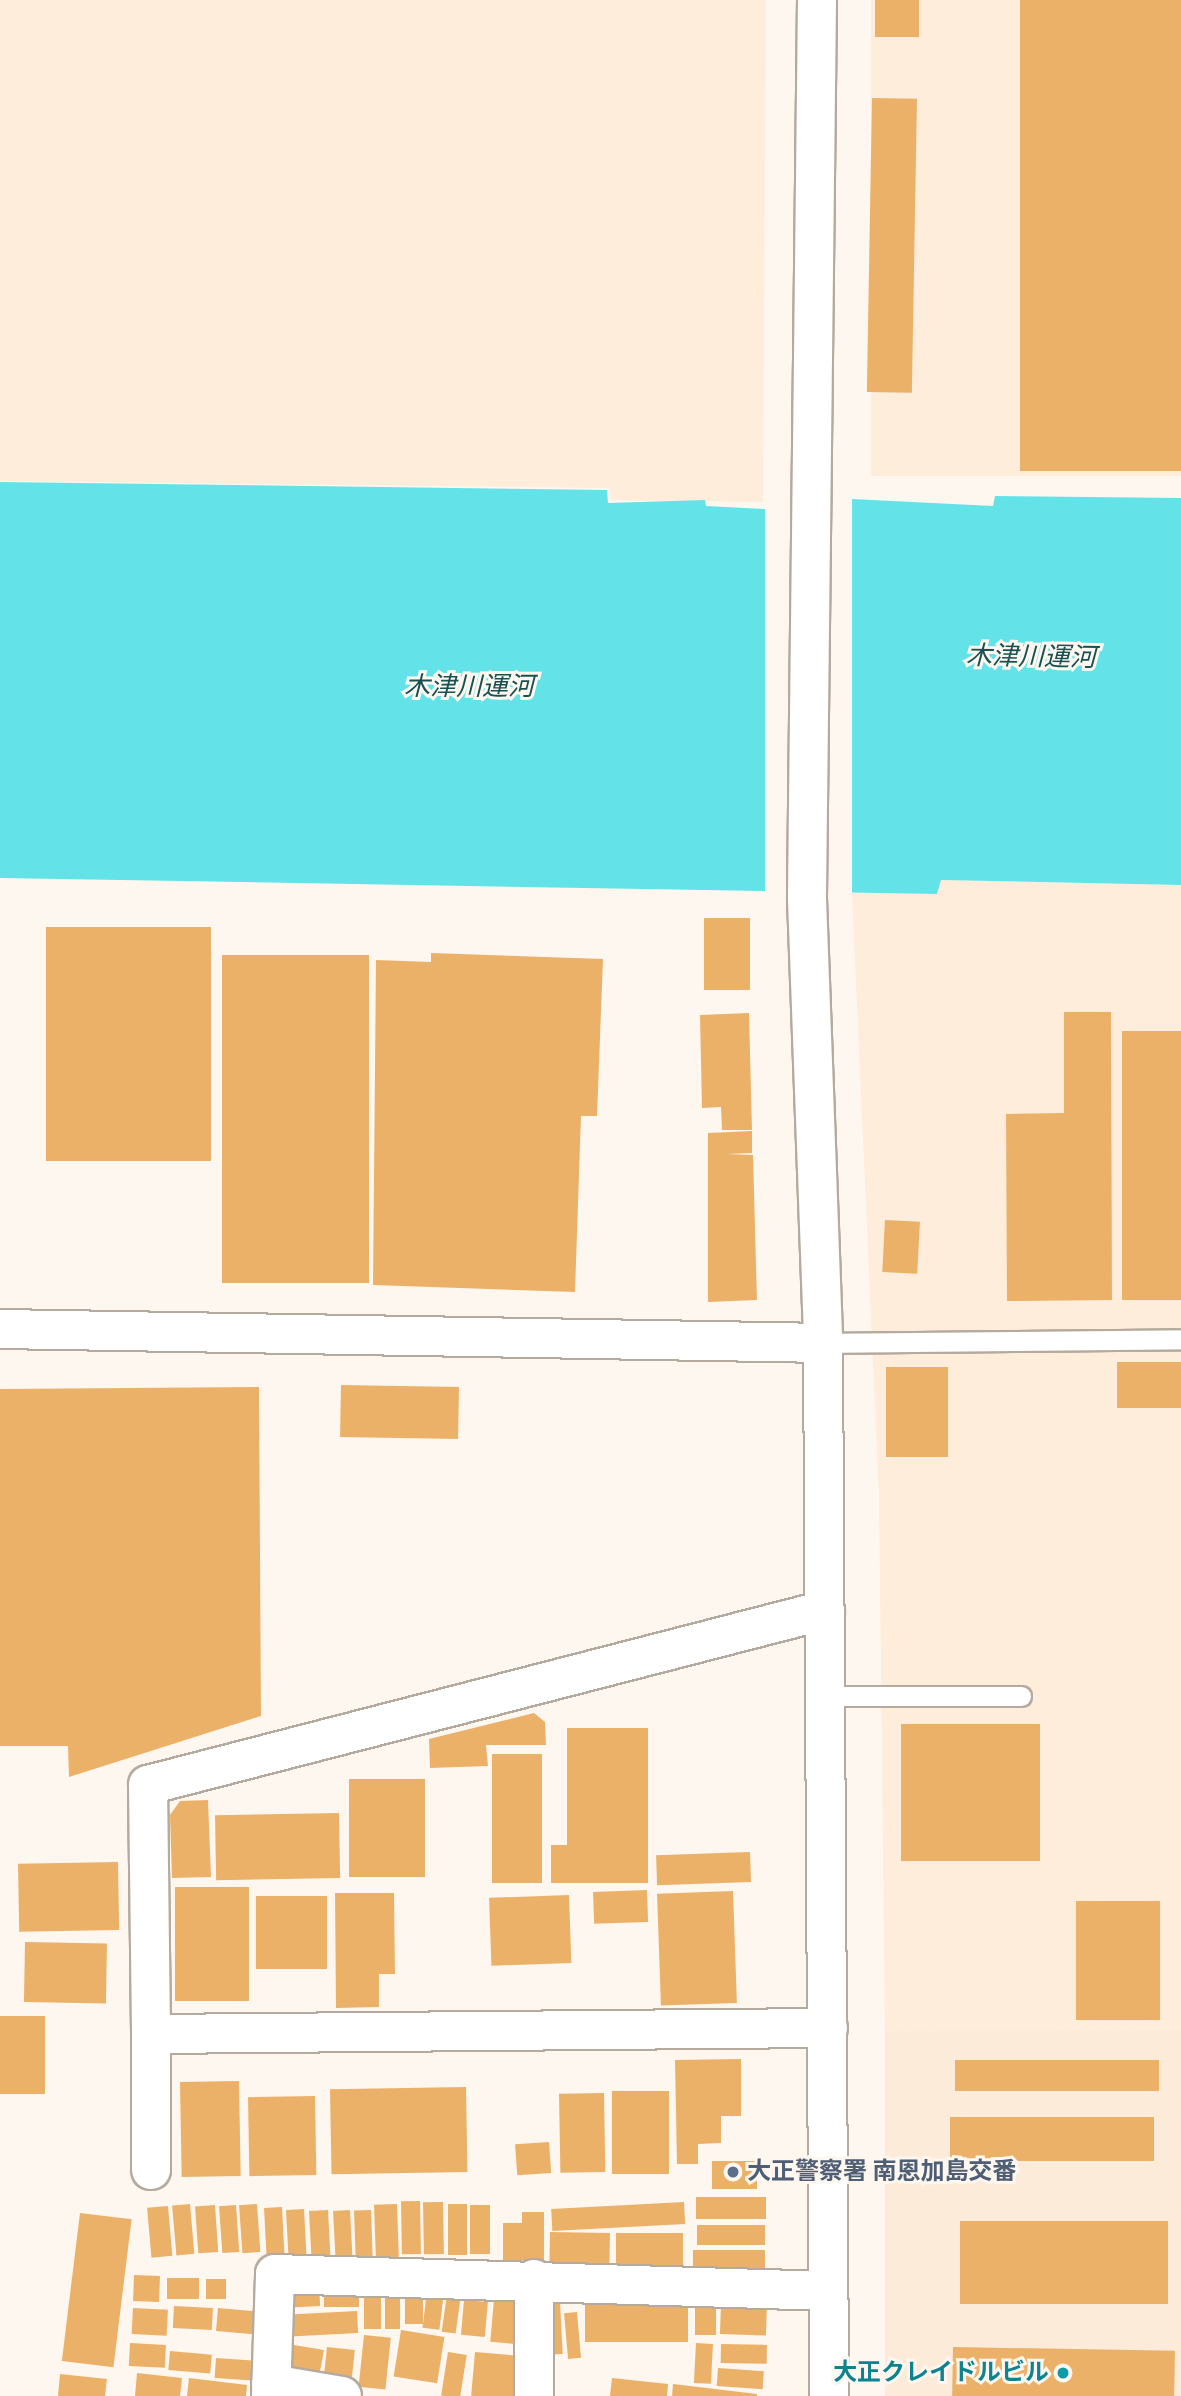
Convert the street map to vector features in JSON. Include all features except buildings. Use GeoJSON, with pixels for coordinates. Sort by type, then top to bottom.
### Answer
{"type":"FeatureCollection","features":[{"type":"Feature","properties":{"kind":"street"},"geometry":{"type":"LineString","coordinates":[[817,0],[807,898],[823,1343],[829,2396]]}},
{"type":"Feature","properties":{"kind":"street"},"geometry":{"type":"LineString","coordinates":[[0,1329],[823,1343]]}},
{"type":"Feature","properties":{"kind":"street"},"geometry":{"type":"LineString","coordinates":[[151,2170],[148,1785],[825,1610]]}},
{"type":"Feature","properties":{"kind":"street"},"geometry":{"type":"LineString","coordinates":[[151,2034],[828,2028]]}},
{"type":"Feature","properties":{"kind":"street"},"geometry":{"type":"LineString","coordinates":[[342,2396],[271,2390],[275,2274],[534,2279],[828,2291]]}},
{"type":"Feature","properties":{"kind":"street"},"geometry":{"type":"LineString","coordinates":[[534,2279],[534,2396]]}},
{"type":"Feature","properties":{"kind":"lane"},"geometry":{"type":"LineString","coordinates":[[823,1343],[1181,1339]]}},
{"type":"Feature","properties":{"kind":"lane"},"geometry":{"type":"LineString","coordinates":[[825,1696],[1021,1696]]}},
{"type":"Feature","properties":{"kind":"shaded area"},"geometry":{"type":"Polygon","coordinates":[[[0,0],[766,0],[763,502],[611,500],[609,488],[0,481],[0,0]]]}},
{"type":"Feature","properties":{"kind":"shaded area"},"geometry":{"type":"Polygon","coordinates":[[[871,0],[1181,0],[1181,476],[871,476],[871,0]]]}},
{"type":"Feature","properties":{"kind":"shaded area"},"geometry":{"type":"Polygon","coordinates":[[[941,880],[1181,885],[1181,2030],[885,2031],[879,1495],[852,893],[937,894],[941,880]]]}},
{"type":"Feature","properties":{"kind":"shaded area"},"geometry":{"type":"Polygon","coordinates":[[[885,2030],[1181,2030],[1181,2396],[885,2396],[885,2030]]]}},
{"type":"Feature","properties":{"kind":"water","name":"木津川運河"},"geometry":{"type":"Polygon","coordinates":[[[0,482],[607,490],[608,503],[705,500],[706,506],[765,509],[852,499],[993,506],[995,496],[1181,498],[1181,885],[941,880],[937,894],[0,878],[0,482]]]}},
{"type":"Feature","properties":{"kind":"pier"},"geometry":{"type":"Polygon","coordinates":[[[765,496],[852,496],[852,896],[765,896],[765,496]]]}},
{"type":"Feature","properties":{"kind":"place","name":"大正警察署 南恩加島交番"},"geometry":{"type":"Point","coordinates":[733,2172]}},
{"type":"Feature","properties":{"kind":"place","name":"大正クレイドルビル"},"geometry":{"type":"Point","coordinates":[1063,2373]}}]}
